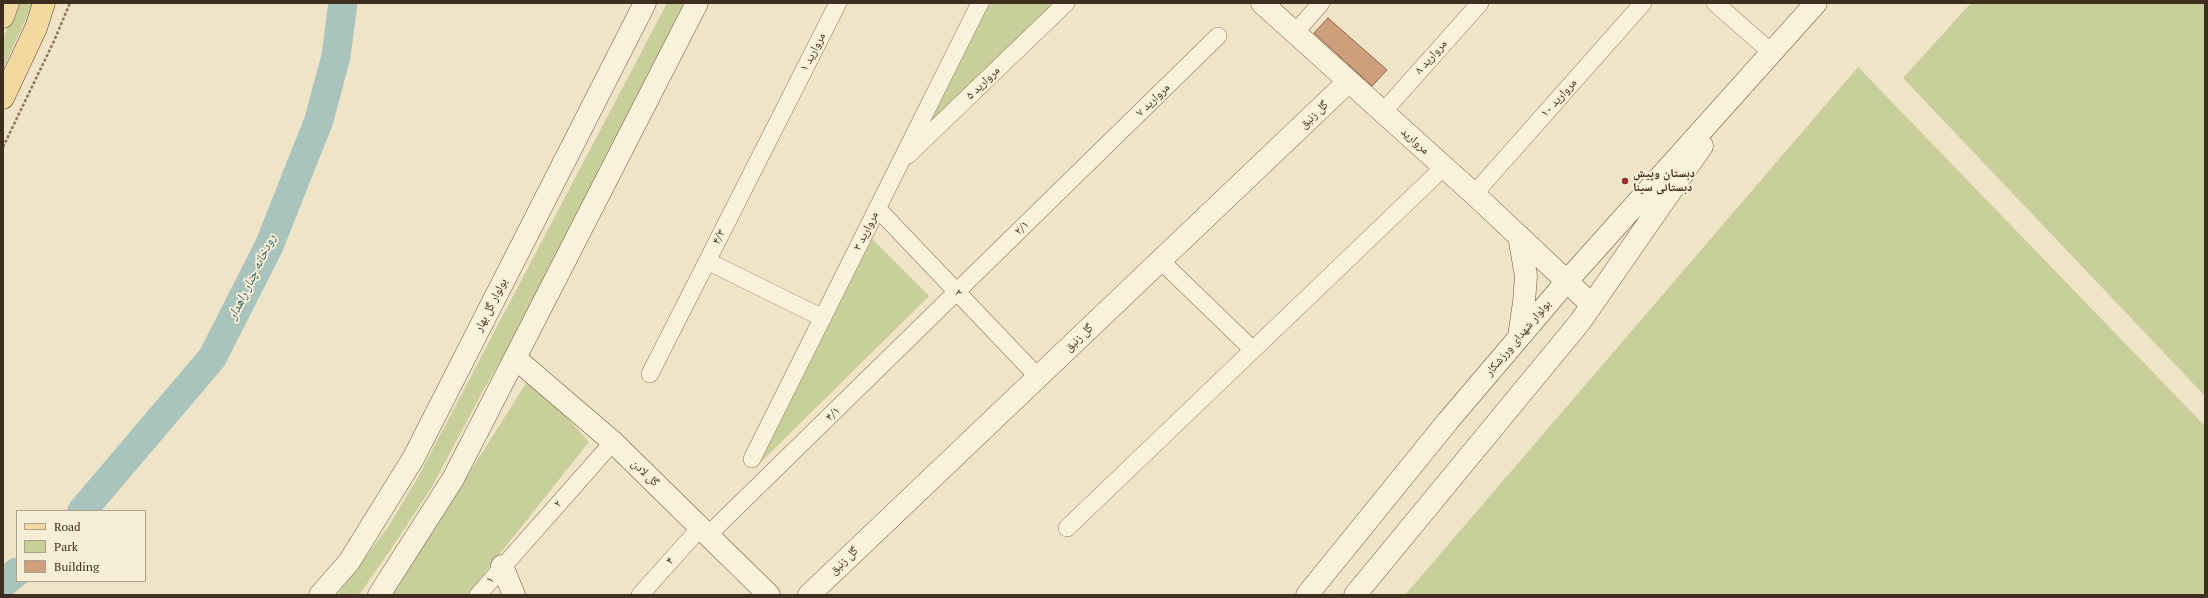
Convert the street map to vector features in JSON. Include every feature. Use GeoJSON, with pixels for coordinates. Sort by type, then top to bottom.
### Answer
{"type":"FeatureCollection","features":[{"type":"Feature","properties":{"kind":"main road"},"geometry":{"type":"LineString","coordinates":[[3,17],[8,3]]}},
{"type":"Feature","properties":{"kind":"main road"},"geometry":{"type":"LineString","coordinates":[[3,98],[36,28],[44,3]]}},
{"type":"Feature","properties":{"kind":"main road","name":"بولوار گل بهار"},"geometry":{"type":"LineString","coordinates":[[320,595],[348,562],[414,457],[645,3]]}},
{"type":"Feature","properties":{"kind":"main road"},"geometry":{"type":"LineString","coordinates":[[379,595],[453,479],[697,3]]}},
{"type":"Feature","properties":{"kind":"main road","name":"مروارید"},"geometry":{"type":"LineString","coordinates":[[1262,3],[1474,194],[1592,305]]}},
{"type":"Feature","properties":{"kind":"main road","name":"بولوار شهدای ورزشکار"},"geometry":{"type":"LineString","coordinates":[[1307,595],[1448,421],[1566,281],[1816,3]]}},
{"type":"Feature","properties":{"kind":"main road","name":"گل زنبق"},"geometry":{"type":"LineString","coordinates":[[809,595],[1349,81]]}},
{"type":"Feature","properties":{"kind":"main road","name":"بولوار شهدای ورزشکار"},"geometry":{"type":"LineString","coordinates":[[1354,595],[1592,305],[1683,176],[1739,89]]}},
{"type":"Feature","properties":{"kind":"main road"},"geometry":{"type":"LineString","coordinates":[[1519,236],[1526,276],[1519,337]]}},
{"type":"Feature","properties":{"kind":"main road","name":"گل لادن"},"geometry":{"type":"LineString","coordinates":[[515,358],[613,442],[769,595]]}},
{"type":"Feature","properties":{"kind":"main road"},"geometry":{"type":"LineString","coordinates":[[502,566],[514,595]]}},
{"type":"Feature","properties":{"kind":"street","name":"مروارید ۱"},"geometry":{"type":"LineString","coordinates":[[788,101],[838,3]]}},
{"type":"Feature","properties":{"kind":"street","name":"مروارید ۳"},"geometry":{"type":"LineString","coordinates":[[752,459],[980,3]]}},
{"type":"Feature","properties":{"kind":"street","name":"مروارید ۵"},"geometry":{"type":"LineString","coordinates":[[899,164],[1066,3]]}},
{"type":"Feature","properties":{"kind":"street"},"geometry":{"type":"LineString","coordinates":[[1295,33],[1321,3]]}},
{"type":"Feature","properties":{"kind":"street","name":"مروارید ۸"},"geometry":{"type":"LineString","coordinates":[[1383,112],[1480,3]]}},
{"type":"Feature","properties":{"kind":"street","name":"مروارید ۱۰"},"geometry":{"type":"LineString","coordinates":[[1474,194],[1643,3]]}},
{"type":"Feature","properties":{"kind":"street"},"geometry":{"type":"LineString","coordinates":[[1715,3],[1771,52]]}},
{"type":"Feature","properties":{"kind":"street","name":"مروارید ۷"},"geometry":{"type":"LineString","coordinates":[[1088,164],[1218,36]]}},
{"type":"Feature","properties":{"kind":"street","name":"۴/۳"},"geometry":{"type":"LineString","coordinates":[[650,374],[788,101]]}},
{"type":"Feature","properties":{"kind":"street","name":"۲/۱"},"geometry":{"type":"LineString","coordinates":[[957,292],[1088,164]]}},
{"type":"Feature","properties":{"kind":"street"},"geometry":{"type":"LineString","coordinates":[[1067,528],[1444,167]]}},
{"type":"Feature","properties":{"kind":"street","name":"۲"},"geometry":{"type":"LineString","coordinates":[[877,208],[1038,378]]}},
{"type":"Feature","properties":{"kind":"street"},"geometry":{"type":"LineString","coordinates":[[707,261],[822,318]]}},
{"type":"Feature","properties":{"kind":"street"},"geometry":{"type":"LineString","coordinates":[[1161,261],[1253,350]]}},
{"type":"Feature","properties":{"kind":"street","name":"۴/۱"},"geometry":{"type":"LineString","coordinates":[[704,532],[957,292]]}},
{"type":"Feature","properties":{"kind":"street","name":"۲"},"geometry":{"type":"LineString","coordinates":[[502,566],[613,442]]}},
{"type":"Feature","properties":{"kind":"street","name":"۴"},"geometry":{"type":"LineString","coordinates":[[640,595],[704,532]]}},
{"type":"Feature","properties":{"kind":"street","name":"۱"},"geometry":{"type":"LineString","coordinates":[[478,595],[502,566]]}},
{"type":"Feature","properties":{"kind":"path"},"geometry":{"type":"LineString","coordinates":[[3,148],[54,42],[70,3]]}},
{"type":"Feature","properties":{"kind":"green space"},"geometry":{"type":"Polygon","coordinates":[[[18,3],[33,3],[3,69],[3,38],[18,3]]]}},
{"type":"Feature","properties":{"kind":"green space"},"geometry":{"type":"Polygon","coordinates":[[[667,3],[687,3],[520,328],[484,389],[433,485],[359,595],[337,595],[388,527],[418,477],[667,3]]]}},
{"type":"Feature","properties":{"kind":"green space"},"geometry":{"type":"Polygon","coordinates":[[[990,3],[1054,3],[930,123],[990,3]]]}},
{"type":"Feature","properties":{"kind":"green space"},"geometry":{"type":"Polygon","coordinates":[[[1971,3],[2205,3],[2205,396],[1903,78],[1971,3]]]}},
{"type":"Feature","properties":{"kind":"green space"},"geometry":{"type":"Polygon","coordinates":[[[1858,67],[2205,426],[2205,595],[1405,595],[1858,67]]]}},
{"type":"Feature","properties":{"kind":"green space"},"geometry":{"type":"Polygon","coordinates":[[[872,239],[929,296],[759,464],[872,239]]]}},
{"type":"Feature","properties":{"kind":"green space"},"geometry":{"type":"Polygon","coordinates":[[[530,377],[589,442],[467,595],[392,595],[530,377]]]}},
{"type":"Feature","properties":{"kind":"building"},"geometry":{"type":"Polygon","coordinates":[[[1328,18],[1387,70],[1372,86],[1314,33],[1328,18]]]}},
{"type":"Feature","properties":{"kind":"waterway","name":"رودخانه چنار راهدار"},"geometry":{"type":"LineString","coordinates":[[83,510],[212,358],[269,246],[319,120],[336,56],[343,3]]}},
{"type":"Feature","properties":{"kind":"waterway","name":"رودخانه چنار راهدار"},"geometry":{"type":"LineString","coordinates":[[3,583],[16,573]]}},
{"type":"Feature","properties":{"kind":"place","name":"دبستان وپیش دبستانی سینا"},"geometry":{"type":"Point","coordinates":[1625,181]}}]}
